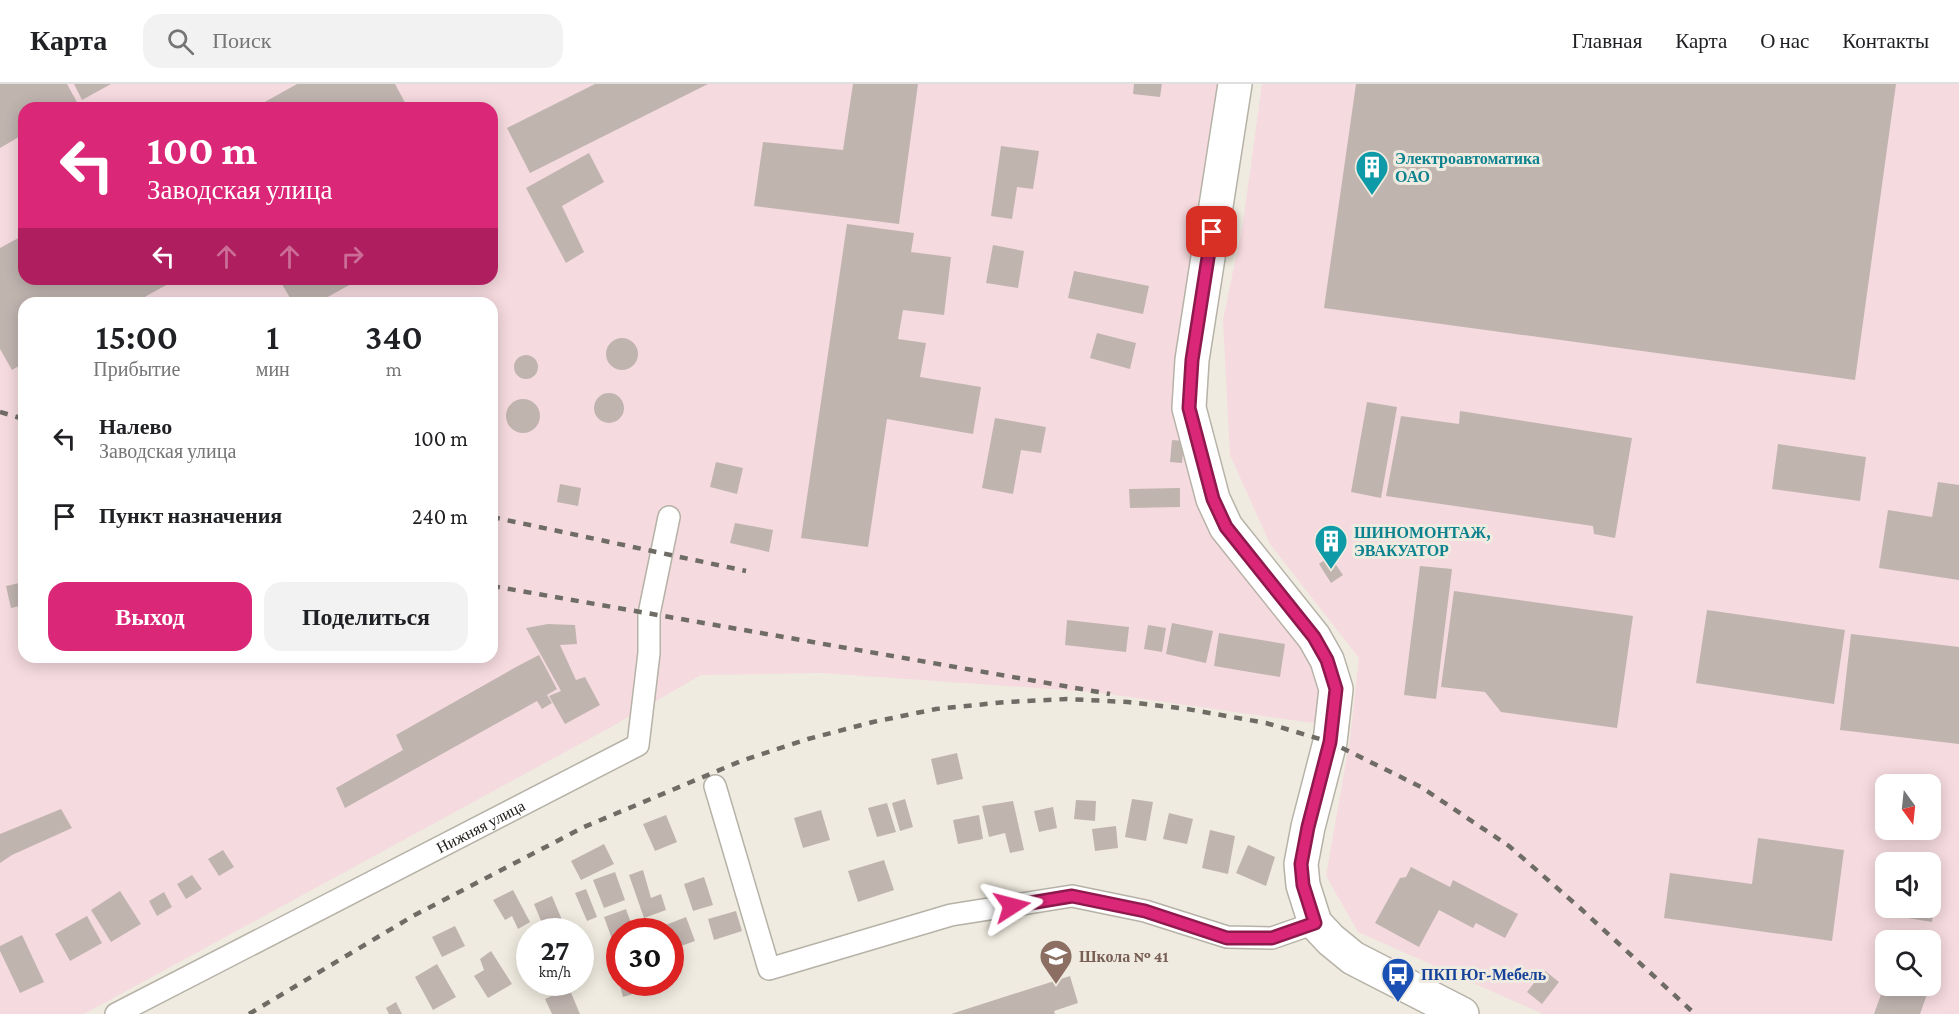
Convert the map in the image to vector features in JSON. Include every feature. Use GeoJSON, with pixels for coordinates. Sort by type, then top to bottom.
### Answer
{"type":"FeatureCollection","features":[{"type":"Feature","properties":{"kind":"main road"},"geometry":{"type":"LineString","coordinates":[[1235,84],[1192,360],[1189,408],[1213,499],[1226,527],[1314,637],[1327,660],[1336,689],[1330,742],[1301,864],[1303,885],[1315,923],[1353,958],[1462,1014]]}},
{"type":"Feature","properties":{"kind":"street","name":"Нижняя улица"},"geometry":{"type":"LineString","coordinates":[[116,1014],[638,745],[648,653],[649,614],[669,517]]}},
{"type":"Feature","properties":{"kind":"street"},"geometry":{"type":"LineString","coordinates":[[715,786],[769,969],[951,915],[1072,896],[1145,911],[1227,938],[1272,938],[1315,923]]}},
{"type":"Feature","properties":{"kind":"shaded area"},"geometry":{"type":"Polygon","coordinates":[[[0,84],[1224,84],[1177,410],[1303,640],[1325,691],[1320,724],[1094,692],[821,673],[701,675],[611,727],[84,1014],[0,1014],[0,84]]]}},
{"type":"Feature","properties":{"kind":"shaded area"},"geometry":{"type":"Polygon","coordinates":[[[1262,84],[1959,84],[1959,1014],[1543,1014],[1358,932],[1326,876],[1350,739],[1359,658],[1270,544],[1230,455],[1223,320],[1243,223],[1262,84]]]}},
{"type":"Feature","properties":{"kind":"building"},"geometry":{"type":"Polygon","coordinates":[[[0,84],[67,84],[77,102],[18,102],[18,138],[0,148],[0,84]]]}},
{"type":"Feature","properties":{"kind":"building"},"geometry":{"type":"Polygon","coordinates":[[[74,84],[111,84],[82,100],[74,84]]]}},
{"type":"Feature","properties":{"kind":"building"},"geometry":{"type":"Polygon","coordinates":[[[297,84],[395,84],[405,102],[265,102],[297,84]]]}},
{"type":"Feature","properties":{"kind":"building"},"geometry":{"type":"Polygon","coordinates":[[[595,84],[708,84],[530,173],[507,128],[595,84]]]}},
{"type":"Feature","properties":{"kind":"building"},"geometry":{"type":"Polygon","coordinates":[[[853,84],[918,84],[899,224],[754,206],[763,142],[843,150],[853,84]]]}},
{"type":"Feature","properties":{"kind":"building"},"geometry":{"type":"Polygon","coordinates":[[[1134,84],[1162,84],[1160,97],[1133,94],[1134,84]]]}},
{"type":"Feature","properties":{"kind":"building"},"geometry":{"type":"Polygon","coordinates":[[[1356,84],[1896,84],[1855,380],[1324,308],[1356,84]]]}},
{"type":"Feature","properties":{"kind":"building"},"geometry":{"type":"Polygon","coordinates":[[[1001,146],[1039,151],[1033,189],[1017,187],[1012,219],[991,216],[1001,146]]]}},
{"type":"Feature","properties":{"kind":"building"},"geometry":{"type":"Polygon","coordinates":[[[589,153],[604,182],[562,206],[584,252],[566,263],[526,188],[589,153]]]}},
{"type":"Feature","properties":{"kind":"building"},"geometry":{"type":"Polygon","coordinates":[[[847,224],[914,233],[911,252],[951,257],[944,315],[903,310],[898,339],[926,343],[920,377],[981,387],[973,434],[887,419],[868,547],[801,538],[847,224]]]}},
{"type":"Feature","properties":{"kind":"building"},"geometry":{"type":"Polygon","coordinates":[[[18,238],[18,285],[166,285],[145,297],[18,297],[18,366],[12,370],[0,349],[0,248],[18,238]]]}},
{"type":"Feature","properties":{"kind":"building"},"geometry":{"type":"Polygon","coordinates":[[[993,245],[1024,251],[1018,288],[986,283],[993,245]]]}},
{"type":"Feature","properties":{"kind":"building"},"geometry":{"type":"Polygon","coordinates":[[[1074,271],[1149,286],[1143,314],[1068,298],[1074,271]]]}},
{"type":"Feature","properties":{"kind":"building"},"geometry":{"type":"Polygon","coordinates":[[[282,285],[349,285],[328,297],[290,297],[282,285]]]}},
{"type":"Feature","properties":{"kind":"building"},"geometry":{"type":"Polygon","coordinates":[[[1097,333],[1136,343],[1130,369],[1090,358],[1097,333]]]}},
{"type":"Feature","properties":{"kind":"building"},"geometry":{"type":"Polygon","coordinates":[[[622,338],[633,343],[638,354],[633,365],[622,370],[611,365],[606,354],[611,343],[622,338]]]}},
{"type":"Feature","properties":{"kind":"building"},"geometry":{"type":"Polygon","coordinates":[[[526,355],[531,356],[537,362],[537,372],[531,378],[526,379],[521,378],[515,372],[514,367],[515,362],[521,356],[526,355]]]}},
{"type":"Feature","properties":{"kind":"building"},"geometry":{"type":"Polygon","coordinates":[[[609,393],[620,397],[624,408],[620,419],[609,423],[598,419],[594,408],[598,397],[609,393]]]}},
{"type":"Feature","properties":{"kind":"building"},"geometry":{"type":"Polygon","coordinates":[[[523,399],[535,404],[540,416],[535,428],[523,433],[511,428],[506,416],[511,404],[523,399]]]}},
{"type":"Feature","properties":{"kind":"building"},"geometry":{"type":"Polygon","coordinates":[[[1367,402],[1397,407],[1381,498],[1351,492],[1367,402]]]}},
{"type":"Feature","properties":{"kind":"building"},"geometry":{"type":"Polygon","coordinates":[[[1460,411],[1632,438],[1615,538],[1594,534],[1593,526],[1386,496],[1401,416],[1459,424],[1460,411]]]}},
{"type":"Feature","properties":{"kind":"building"},"geometry":{"type":"Polygon","coordinates":[[[995,418],[1046,427],[1041,453],[1021,450],[1013,494],[982,488],[995,418]]]}},
{"type":"Feature","properties":{"kind":"building"},"geometry":{"type":"Polygon","coordinates":[[[1172,440],[1184,441],[1182,463],[1170,462],[1172,440]]]}},
{"type":"Feature","properties":{"kind":"building"},"geometry":{"type":"Polygon","coordinates":[[[1778,444],[1866,457],[1860,501],[1772,489],[1778,444]]]}},
{"type":"Feature","properties":{"kind":"building"},"geometry":{"type":"Polygon","coordinates":[[[716,462],[743,468],[737,494],[710,487],[716,462]]]}},
{"type":"Feature","properties":{"kind":"building"},"geometry":{"type":"Polygon","coordinates":[[[1938,482],[1959,485],[1959,580],[1879,568],[1888,510],[1932,517],[1938,482]]]}},
{"type":"Feature","properties":{"kind":"building"},"geometry":{"type":"Polygon","coordinates":[[[560,484],[581,488],[578,506],[557,502],[560,484]]]}},
{"type":"Feature","properties":{"kind":"building"},"geometry":{"type":"Polygon","coordinates":[[[1180,488],[1180,507],[1130,508],[1129,489],[1180,488]]]}},
{"type":"Feature","properties":{"kind":"building"},"geometry":{"type":"Polygon","coordinates":[[[735,523],[773,530],[769,552],[730,543],[735,523]]]}},
{"type":"Feature","properties":{"kind":"building","name":"ШИНОМОНТАЖ, ЭВАКУАТОР"},"geometry":{"type":"Polygon","coordinates":[[[1330,556],[1343,575],[1331,583],[1319,564],[1330,556]]]}},
{"type":"Feature","properties":{"kind":"building"},"geometry":{"type":"Polygon","coordinates":[[[1420,566],[1452,569],[1436,699],[1404,695],[1420,566]]]}},
{"type":"Feature","properties":{"kind":"building"},"geometry":{"type":"Polygon","coordinates":[[[18,583],[18,606],[11,608],[6,586],[18,583]]]}},
{"type":"Feature","properties":{"kind":"building"},"geometry":{"type":"Polygon","coordinates":[[[1454,591],[1633,616],[1617,728],[1501,712],[1485,692],[1441,687],[1454,591]]]}},
{"type":"Feature","properties":{"kind":"building"},"geometry":{"type":"Polygon","coordinates":[[[1707,610],[1845,630],[1834,704],[1696,683],[1707,610]]]}},
{"type":"Feature","properties":{"kind":"building"},"geometry":{"type":"Polygon","coordinates":[[[1067,620],[1129,627],[1126,652],[1065,645],[1067,620]]]}},
{"type":"Feature","properties":{"kind":"building"},"geometry":{"type":"Polygon","coordinates":[[[1172,623],[1213,631],[1206,663],[1166,654],[1172,623]]]}},
{"type":"Feature","properties":{"kind":"building"},"geometry":{"type":"Polygon","coordinates":[[[548,624],[575,625],[577,644],[560,645],[576,680],[585,677],[600,705],[565,724],[549,696],[561,691],[526,628],[548,624]]]}},
{"type":"Feature","properties":{"kind":"building"},"geometry":{"type":"Polygon","coordinates":[[[1148,625],[1166,628],[1162,652],[1144,649],[1148,625]]]}},
{"type":"Feature","properties":{"kind":"building"},"geometry":{"type":"Polygon","coordinates":[[[1219,633],[1285,644],[1280,677],[1214,666],[1219,633]]]}},
{"type":"Feature","properties":{"kind":"building"},"geometry":{"type":"Polygon","coordinates":[[[1851,634],[1959,647],[1959,744],[1840,730],[1851,634]]]}},
{"type":"Feature","properties":{"kind":"building"},"geometry":{"type":"Polygon","coordinates":[[[539,655],[557,689],[547,695],[552,703],[542,709],[537,701],[345,808],[336,788],[403,750],[396,735],[539,655]]]}},
{"type":"Feature","properties":{"kind":"building"},"geometry":{"type":"Polygon","coordinates":[[[957,753],[963,779],[937,785],[931,759],[957,753]]]}},
{"type":"Feature","properties":{"kind":"building"},"geometry":{"type":"Polygon","coordinates":[[[905,799],[913,827],[900,831],[892,803],[905,799]]]}},
{"type":"Feature","properties":{"kind":"building"},"geometry":{"type":"Polygon","coordinates":[[[1132,799],[1153,802],[1146,841],[1125,837],[1132,799]]]}},
{"type":"Feature","properties":{"kind":"building"},"geometry":{"type":"Polygon","coordinates":[[[1076,800],[1096,801],[1095,821],[1074,819],[1076,800]]]}},
{"type":"Feature","properties":{"kind":"building"},"geometry":{"type":"Polygon","coordinates":[[[1013,801],[1024,850],[1010,853],[1005,833],[989,837],[982,806],[1013,801]]]}},
{"type":"Feature","properties":{"kind":"building"},"geometry":{"type":"Polygon","coordinates":[[[887,803],[896,832],[877,837],[868,808],[887,803]]]}},
{"type":"Feature","properties":{"kind":"building"},"geometry":{"type":"Polygon","coordinates":[[[1053,807],[1057,828],[1039,832],[1034,811],[1053,807]]]}},
{"type":"Feature","properties":{"kind":"building"},"geometry":{"type":"Polygon","coordinates":[[[61,809],[72,828],[12,855],[0,863],[0,834],[61,809]]]}},
{"type":"Feature","properties":{"kind":"building"},"geometry":{"type":"Polygon","coordinates":[[[821,810],[830,840],[803,848],[794,818],[821,810]]]}},
{"type":"Feature","properties":{"kind":"building"},"geometry":{"type":"Polygon","coordinates":[[[1169,813],[1193,819],[1187,844],[1163,839],[1169,813]]]}},
{"type":"Feature","properties":{"kind":"building"},"geometry":{"type":"Polygon","coordinates":[[[666,815],[677,842],[655,851],[643,824],[666,815]]]}},
{"type":"Feature","properties":{"kind":"building"},"geometry":{"type":"Polygon","coordinates":[[[979,815],[983,839],[958,844],[953,820],[979,815]]]}},
{"type":"Feature","properties":{"kind":"building"},"geometry":{"type":"Polygon","coordinates":[[[1116,826],[1118,848],[1095,851],[1092,829],[1116,826]]]}},
{"type":"Feature","properties":{"kind":"building"},"geometry":{"type":"Polygon","coordinates":[[[1210,830],[1235,836],[1228,874],[1202,868],[1210,830]]]}},
{"type":"Feature","properties":{"kind":"building"},"geometry":{"type":"Polygon","coordinates":[[[1758,838],[1844,850],[1832,941],[1664,918],[1670,873],[1752,884],[1758,838]]]}},
{"type":"Feature","properties":{"kind":"building"},"geometry":{"type":"Polygon","coordinates":[[[604,844],[614,864],[581,880],[571,861],[604,844]]]}},
{"type":"Feature","properties":{"kind":"building"},"geometry":{"type":"Polygon","coordinates":[[[1248,845],[1275,857],[1266,886],[1236,873],[1248,845]]]}},
{"type":"Feature","properties":{"kind":"building"},"geometry":{"type":"Polygon","coordinates":[[[223,850],[234,867],[219,876],[208,859],[223,850]]]}},
{"type":"Feature","properties":{"kind":"building"},"geometry":{"type":"Polygon","coordinates":[[[884,860],[894,890],[858,902],[848,871],[884,860]]]}},
{"type":"Feature","properties":{"kind":"building"},"geometry":{"type":"Polygon","coordinates":[[[1411,867],[1450,887],[1453,880],[1518,914],[1505,938],[1476,923],[1473,928],[1439,910],[1419,947],[1375,923],[1400,878],[1406,877],[1411,867]]]}},
{"type":"Feature","properties":{"kind":"building"},"geometry":{"type":"Polygon","coordinates":[[[643,870],[651,898],[661,894],[666,910],[644,918],[629,875],[643,870]]]}},
{"type":"Feature","properties":{"kind":"building"},"geometry":{"type":"Polygon","coordinates":[[[615,872],[625,900],[604,908],[593,880],[615,872]]]}},
{"type":"Feature","properties":{"kind":"building"},"geometry":{"type":"Polygon","coordinates":[[[192,875],[202,889],[186,899],[177,884],[192,875]]]}},
{"type":"Feature","properties":{"kind":"building"},"geometry":{"type":"Polygon","coordinates":[[[704,877],[713,905],[693,911],[684,884],[704,877]]]}},
{"type":"Feature","properties":{"kind":"building"},"geometry":{"type":"Polygon","coordinates":[[[586,889],[597,917],[586,918],[575,893],[586,889]]]}},
{"type":"Feature","properties":{"kind":"building"},"geometry":{"type":"Polygon","coordinates":[[[513,890],[528,918],[516,918],[516,925],[512,916],[505,920],[493,900],[513,890]]]}},
{"type":"Feature","properties":{"kind":"building"},"geometry":{"type":"Polygon","coordinates":[[[120,891],[141,924],[111,942],[91,910],[120,891]]]}},
{"type":"Feature","properties":{"kind":"building"},"geometry":{"type":"Polygon","coordinates":[[[164,892],[172,907],[157,916],[149,901],[164,892]]]}},
{"type":"Feature","properties":{"kind":"building"},"geometry":{"type":"Polygon","coordinates":[[[552,896],[561,918],[540,918],[534,904],[552,896]]]}},
{"type":"Feature","properties":{"kind":"building"},"geometry":{"type":"Polygon","coordinates":[[[626,909],[629,918],[606,918],[606,922],[604,917],[626,909]]]}},
{"type":"Feature","properties":{"kind":"building"},"geometry":{"type":"Polygon","coordinates":[[[736,911],[742,931],[714,940],[708,919],[736,911]]]}},
{"type":"Feature","properties":{"kind":"building"},"geometry":{"type":"Polygon","coordinates":[[[87,916],[102,943],[70,961],[55,934],[87,916]]]}},
{"type":"Feature","properties":{"kind":"building"},"geometry":{"type":"Polygon","coordinates":[[[686,917],[695,941],[684,945],[684,918],[686,917]]]}},
{"type":"Feature","properties":{"kind":"building"},"geometry":{"type":"Polygon","coordinates":[[[1908,918],[1933,918],[1932,922],[1908,918]]]}},
{"type":"Feature","properties":{"kind":"building"},"geometry":{"type":"Polygon","coordinates":[[[455,926],[465,946],[442,957],[432,937],[455,926]]]}},
{"type":"Feature","properties":{"kind":"building"},"geometry":{"type":"Polygon","coordinates":[[[22,935],[44,982],[20,993],[0,951],[0,946],[22,935]]]}},
{"type":"Feature","properties":{"kind":"building"},"geometry":{"type":"Polygon","coordinates":[[[491,951],[512,984],[488,998],[474,976],[484,970],[480,959],[491,951]]]}},
{"type":"Feature","properties":{"kind":"building"},"geometry":{"type":"Polygon","coordinates":[[[437,964],[456,997],[433,1010],[415,977],[437,964]]]}},
{"type":"Feature","properties":{"kind":"building"},"geometry":{"type":"Polygon","coordinates":[[[1544,970],[1559,982],[1542,1004],[1527,992],[1544,970]]]}},
{"type":"Feature","properties":{"kind":"building"},"geometry":{"type":"Polygon","coordinates":[[[1070,976],[1078,1003],[1054,1011],[1055,1014],[951,1014],[1070,976]]]}},
{"type":"Feature","properties":{"kind":"building"},"geometry":{"type":"Polygon","coordinates":[[[552,996],[572,996],[580,1014],[552,1014],[545,999],[552,996]]]}},
{"type":"Feature","properties":{"kind":"building"},"geometry":{"type":"Polygon","coordinates":[[[1880,996],[1926,996],[1920,1014],[1874,1014],[1880,996]]]}},
{"type":"Feature","properties":{"kind":"building"},"geometry":{"type":"Polygon","coordinates":[[[396,1002],[402,1014],[389,1014],[386,1008],[396,1002]]]}},
{"type":"Feature","properties":{"kind":"railway"},"geometry":{"type":"LineString","coordinates":[[0,412],[18,417]]}},
{"type":"Feature","properties":{"kind":"railway"},"geometry":{"type":"LineString","coordinates":[[498,518],[746,571]]}},
{"type":"Feature","properties":{"kind":"railway"},"geometry":{"type":"LineString","coordinates":[[498,587],[1110,694]]}},
{"type":"Feature","properties":{"kind":"railway"},"geometry":{"type":"LineString","coordinates":[[249,1014],[413,916],[584,827],[741,761],[808,739],[936,709],[1067,699],[1128,702],[1187,709],[1266,723],[1330,742],[1421,787],[1509,846],[1695,1014]]}},
{"type":"Feature","properties":{"kind":"place","name":"Электроавтоматика ОАО"},"geometry":{"type":"Point","coordinates":[1372,196]}},
{"type":"Feature","properties":{"kind":"place","name":"ШИНОМОНТАЖ, ЭВАКУАТОР"},"geometry":{"type":"Point","coordinates":[1331,570]}},
{"type":"Feature","properties":{"kind":"place","name":"Школа № 41"},"geometry":{"type":"Point","coordinates":[1056,985]}},
{"type":"Feature","properties":{"kind":"place","name":"ПКП Юг-Мебель"},"geometry":{"type":"Point","coordinates":[1398,1003]}},
{"type":"Feature","properties":{"kind":"route"},"geometry":{"type":"LineString","coordinates":[[1012,906],[1072,896],[1145,911],[1227,938],[1272,938],[1315,923],[1303,885],[1301,864],[1330,742],[1336,689],[1327,660],[1314,637],[1226,527],[1213,499],[1189,408],[1192,360],[1212,232]]}}]}
